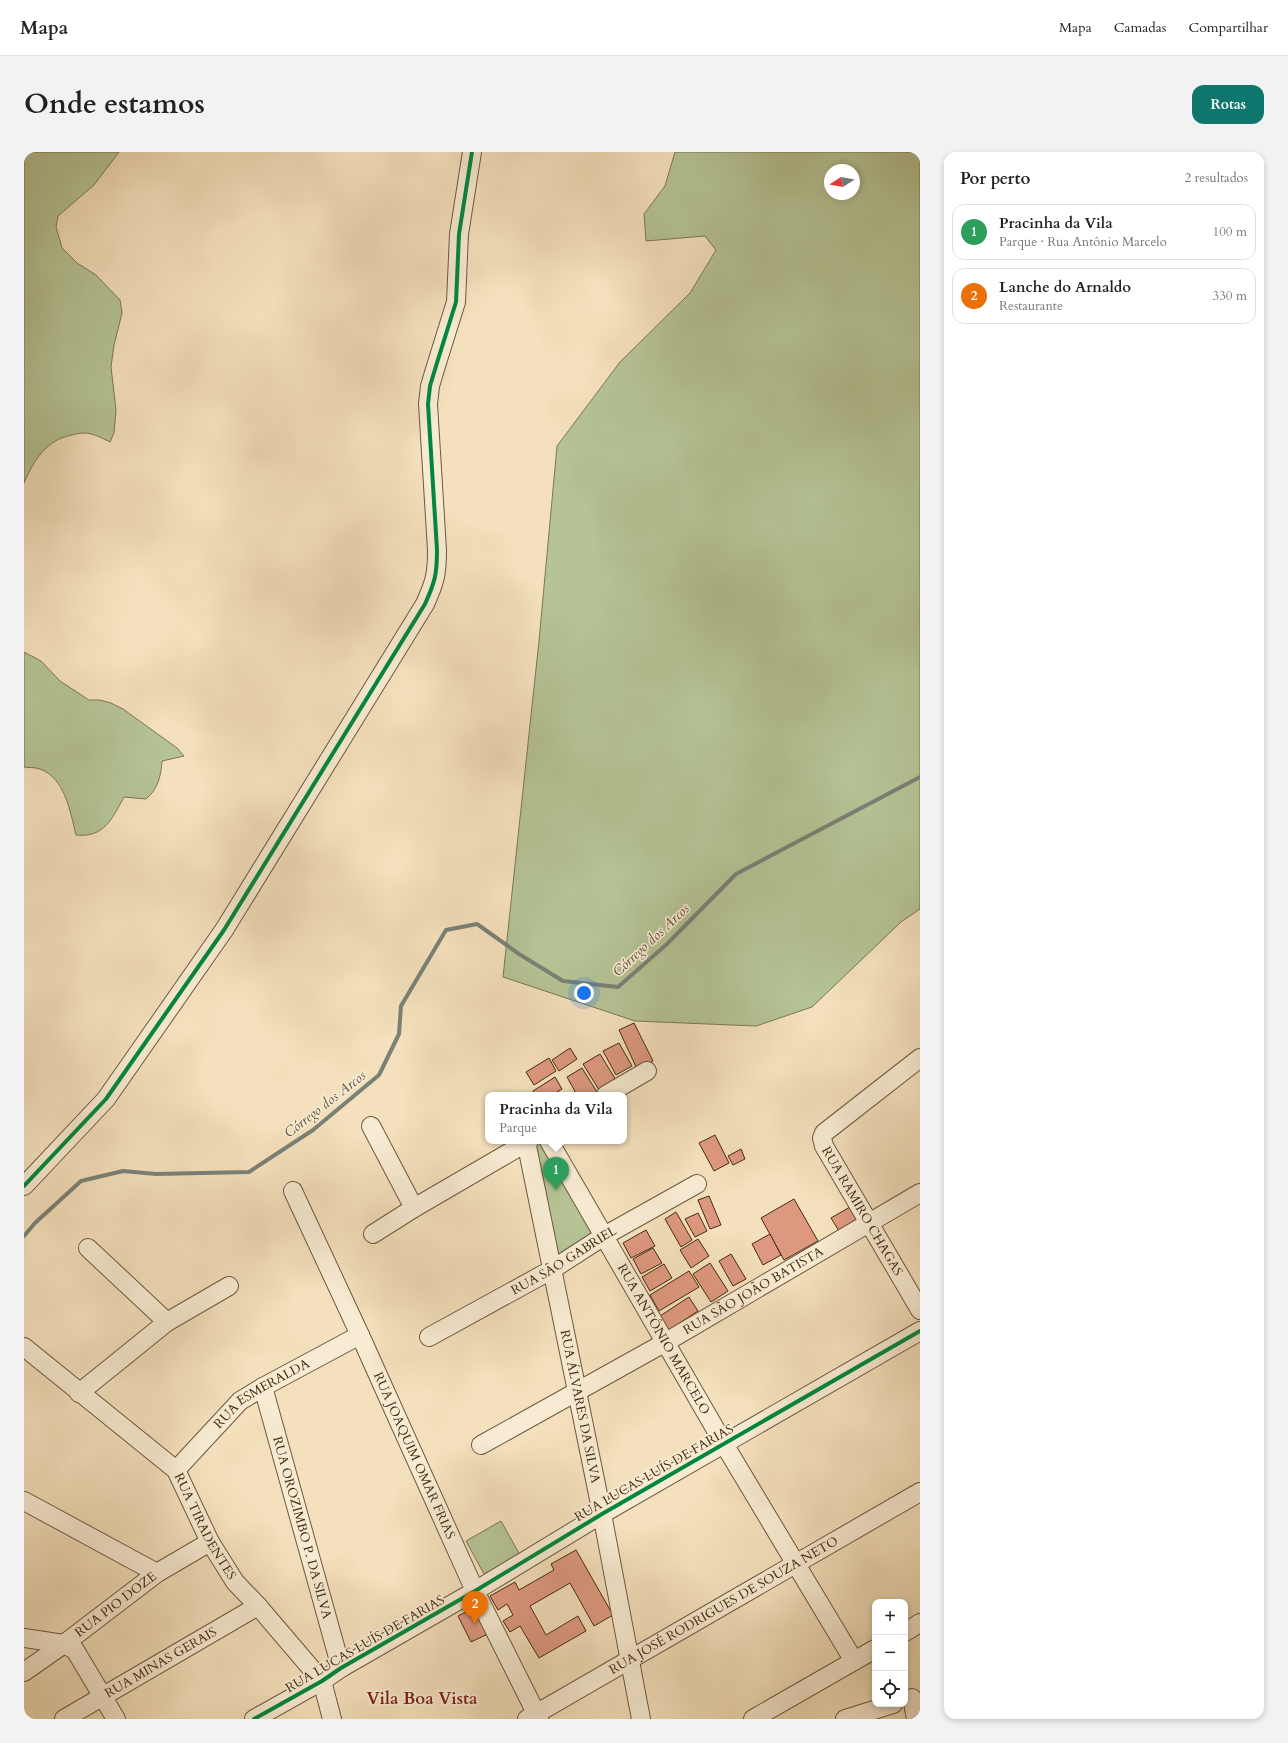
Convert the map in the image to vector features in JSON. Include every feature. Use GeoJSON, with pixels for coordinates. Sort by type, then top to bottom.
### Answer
{"type":"FeatureCollection","features":[{"type":"Feature","properties":{"kind":"street"},"geometry":{"type":"LineString","coordinates":[[24,1186],[106,1099],[224,930],[425,604],[437,574],[437,550],[428,404],[430,386],[456,302],[459,234],[472,152]]}},
{"type":"Feature","properties":{"kind":"street","name":"RUA RAMIRO CHAGAS"},"geometry":{"type":"LineString","coordinates":[[920,1058],[824,1132],[822,1138],[824,1146],[870,1222],[920,1310]]}},
{"type":"Feature","properties":{"kind":"street"},"geometry":{"type":"LineString","coordinates":[[611,1092],[646,1071]]}},
{"type":"Feature","properties":{"kind":"street"},"geometry":{"type":"LineString","coordinates":[[371,1126],[414,1208]]}},
{"type":"Feature","properties":{"kind":"street"},"geometry":{"type":"LineString","coordinates":[[373,1234],[414,1208],[524,1144]]}},
{"type":"Feature","properties":{"kind":"street","name":"RUA ÁLVARES DA SILVA"},"geometry":{"type":"LineString","coordinates":[[527,1144],[602,1514],[641,1719]]}},
{"type":"Feature","properties":{"kind":"street","name":"RUA ANTÔNIO MARCELO"},"geometry":{"type":"LineString","coordinates":[[551,1144],[724,1444],[854,1661]]}},
{"type":"Feature","properties":{"kind":"street","name":"RUA SÃO GABRIEL"},"geometry":{"type":"LineString","coordinates":[[429,1337],[552,1269],[604,1236],[697,1184]]}},
{"type":"Feature","properties":{"kind":"street","name":"RUA JOAQUIM OMAR FRIAS"},"geometry":{"type":"LineString","coordinates":[[293,1191],[534,1717]]}},
{"type":"Feature","properties":{"kind":"street","name":"RUA SÃO JOÃO BATISTA"},"geometry":{"type":"LineString","coordinates":[[481,1445],[666,1342],[920,1193]]}},
{"type":"Feature","properties":{"kind":"street"},"geometry":{"type":"LineString","coordinates":[[88,1248],[168,1322]]}},
{"type":"Feature","properties":{"kind":"street"},"geometry":{"type":"LineString","coordinates":[[79,1393],[168,1322],[229,1286]]}},
{"type":"Feature","properties":{"kind":"street","name":"RUA LUCAS LUÍS DE FARIAS"},"geometry":{"type":"LineString","coordinates":[[254,1719],[475,1591],[602,1514],[920,1331]]}},
{"type":"Feature","properties":{"kind":"street","name":"RUA ESMERALDA"},"geometry":{"type":"LineString","coordinates":[[176,1470],[240,1401],[262,1387],[360,1335]]}},
{"type":"Feature","properties":{"kind":"street","name":"RUA TIRADENTES"},"geometry":{"type":"LineString","coordinates":[[24,1347],[176,1470],[210,1542],[235,1582],[258,1606],[322,1681],[332,1719]]}},
{"type":"Feature","properties":{"kind":"street","name":"RUA OROZIMBO P. DA SILVA"},"geometry":{"type":"LineString","coordinates":[[262,1387],[341,1668]]}},
{"type":"Feature","properties":{"kind":"street","name":"RUA JOSÉ RODRIGUES DE SOUZA NETO"},"geometry":{"type":"LineString","coordinates":[[534,1717],[920,1492]]}},
{"type":"Feature","properties":{"kind":"street"},"geometry":{"type":"LineString","coordinates":[[24,1501],[158,1573]]}},
{"type":"Feature","properties":{"kind":"street","name":"RUA PIO DOZE"},"geometry":{"type":"LineString","coordinates":[[24,1672],[64,1644],[158,1573],[210,1542]]}},
{"type":"Feature","properties":{"kind":"street","name":"RUA MINAS GERAIS"},"geometry":{"type":"LineString","coordinates":[[64,1719],[258,1606]]}},
{"type":"Feature","properties":{"kind":"street"},"geometry":{"type":"LineString","coordinates":[[908,1630],[920,1623]]}},
{"type":"Feature","properties":{"kind":"street"},"geometry":{"type":"LineString","coordinates":[[24,1638],[64,1644],[75,1650],[116,1719]]}},
{"type":"Feature","properties":{"kind":"street"},"geometry":{"type":"LineString","coordinates":[[753,1719],[872,1651]]}},
{"type":"Feature","properties":{"kind":"street"},"geometry":{"type":"LineString","coordinates":[[845,1719],[883,1707]]}},
{"type":"Feature","properties":{"kind":"green space"},"geometry":{"type":"Polygon","coordinates":[[[24,152],[119,152],[94,185],[58,216],[56,227],[62,248],[77,263],[96,275],[120,300],[122,313],[114,345],[111,367],[116,410],[114,433],[110,442],[87,433],[78,434],[55,441],[42,452],[32,466],[24,483],[24,152]]]}},
{"type":"Feature","properties":{"kind":"green space"},"geometry":{"type":"Polygon","coordinates":[[[675,152],[920,152],[920,909],[901,922],[812,1007],[756,1026],[635,1021],[503,977],[539,641],[557,446],[620,362],[690,293],[716,250],[705,236],[646,241],[644,214],[665,186],[675,152]]]}},
{"type":"Feature","properties":{"kind":"green space"},"geometry":{"type":"Polygon","coordinates":[[[24,652],[41,661],[60,681],[89,700],[100,700],[111,703],[123,709],[177,748],[184,756],[162,761],[158,782],[150,795],[146,799],[124,797],[106,825],[94,833],[76,835],[69,806],[61,788],[55,780],[48,773],[40,769],[24,767],[24,652]]]}},
{"type":"Feature","properties":{"kind":"green space"},"geometry":{"type":"Polygon","coordinates":[[[546,1144],[597,1235],[555,1258],[531,1145],[546,1144]]]}},
{"type":"Feature","properties":{"kind":"green space"},"geometry":{"type":"Polygon","coordinates":[[[501,1521],[520,1555],[484,1574],[466,1541],[501,1521]]]}},
{"type":"Feature","properties":{"kind":"building"},"geometry":{"type":"Polygon","coordinates":[[[634,1023],[653,1061],[637,1069],[619,1030],[634,1023]]]}},
{"type":"Feature","properties":{"kind":"building"},"geometry":{"type":"Polygon","coordinates":[[[619,1043],[632,1066],[616,1075],[603,1051],[619,1043]]]}},
{"type":"Feature","properties":{"kind":"building"},"geometry":{"type":"Polygon","coordinates":[[[570,1048],[577,1059],[559,1071],[552,1060],[570,1048]]]}},
{"type":"Feature","properties":{"kind":"building"},"geometry":{"type":"Polygon","coordinates":[[[600,1054],[616,1080],[599,1090],[583,1064],[600,1054]]]}},
{"type":"Feature","properties":{"kind":"building"},"geometry":{"type":"Polygon","coordinates":[[[549,1058],[556,1071],[534,1085],[526,1072],[549,1058]]]}},
{"type":"Feature","properties":{"kind":"building"},"geometry":{"type":"Polygon","coordinates":[[[582,1068],[597,1092],[575,1092],[567,1077],[582,1068]]]}},
{"type":"Feature","properties":{"kind":"building"},"geometry":{"type":"Polygon","coordinates":[[[555,1077],[562,1089],[557,1092],[533,1091],[555,1077]]]}},
{"type":"Feature","properties":{"kind":"building"},"geometry":{"type":"Polygon","coordinates":[[[715,1135],[729,1163],[714,1171],[699,1143],[715,1135]]]}},
{"type":"Feature","properties":{"kind":"building"},"geometry":{"type":"Polygon","coordinates":[[[741,1149],[745,1159],[733,1165],[728,1156],[741,1149]]]}},
{"type":"Feature","properties":{"kind":"building"},"geometry":{"type":"Polygon","coordinates":[[[709,1196],[721,1225],[710,1229],[698,1200],[709,1196]]]}},
{"type":"Feature","properties":{"kind":"building"},"geometry":{"type":"Polygon","coordinates":[[[794,1199],[818,1241],[784,1260],[761,1218],[794,1199]]]}},
{"type":"Feature","properties":{"kind":"building"},"geometry":{"type":"Polygon","coordinates":[[[850,1207],[857,1221],[839,1231],[831,1218],[850,1207]]]}},
{"type":"Feature","properties":{"kind":"building"},"geometry":{"type":"Polygon","coordinates":[[[676,1212],[692,1240],[681,1247],[665,1219],[676,1212]]]}},
{"type":"Feature","properties":{"kind":"building"},"geometry":{"type":"Polygon","coordinates":[[[698,1213],[707,1231],[695,1237],[685,1219],[698,1213]]]}},
{"type":"Feature","properties":{"kind":"building"},"geometry":{"type":"Polygon","coordinates":[[[646,1230],[655,1246],[631,1258],[623,1243],[646,1230]]]}},
{"type":"Feature","properties":{"kind":"building"},"geometry":{"type":"Polygon","coordinates":[[[770,1234],[781,1255],[763,1265],[752,1244],[770,1234]]]}},
{"type":"Feature","properties":{"kind":"building"},"geometry":{"type":"Polygon","coordinates":[[[698,1239],[709,1256],[691,1268],[680,1250],[698,1239]]]}},
{"type":"Feature","properties":{"kind":"building"},"geometry":{"type":"Polygon","coordinates":[[[653,1248],[662,1263],[641,1274],[633,1259],[653,1248]]]}},
{"type":"Feature","properties":{"kind":"building"},"geometry":{"type":"Polygon","coordinates":[[[731,1254],[746,1279],[733,1286],[719,1261],[731,1254]]]}},
{"type":"Feature","properties":{"kind":"building"},"geometry":{"type":"Polygon","coordinates":[[[710,1263],[728,1291],[711,1302],[693,1274],[710,1263]]]}},
{"type":"Feature","properties":{"kind":"building"},"geometry":{"type":"Polygon","coordinates":[[[664,1264],[672,1278],[650,1291],[642,1277],[664,1264]]]}},
{"type":"Feature","properties":{"kind":"building"},"geometry":{"type":"Polygon","coordinates":[[[689,1271],[699,1287],[659,1311],[650,1295],[689,1271]]]}},
{"type":"Feature","properties":{"kind":"building"},"geometry":{"type":"Polygon","coordinates":[[[689,1297],[698,1311],[669,1330],[660,1316],[689,1297]]]}},
{"type":"Feature","properties":{"kind":"building"},"geometry":{"type":"Polygon","coordinates":[[[576,1550],[613,1615],[594,1626],[570,1583],[530,1606],[546,1635],[578,1616],[586,1631],[539,1658],[520,1626],[510,1632],[503,1621],[513,1615],[507,1604],[498,1610],[490,1596],[515,1582],[519,1590],[554,1570],[551,1564],[576,1550]]]}},
{"type":"Feature","properties":{"kind":"building"},"geometry":{"type":"Polygon","coordinates":[[[479,1605],[492,1632],[471,1642],[458,1616],[479,1605]]]}},
{"type":"Feature","properties":{"kind":"waterway","name":"Córrego dos Arcos"},"geometry":{"type":"LineString","coordinates":[[24,1236],[35,1223],[81,1181],[123,1171],[156,1174],[249,1172],[313,1130],[379,1075],[399,1034],[401,1006],[446,930],[477,924],[519,954],[563,981],[618,987],[667,944],[736,874],[920,777]]}},
{"type":"Feature","properties":{"kind":"cycle path"},"geometry":{"type":"LineString","coordinates":[[24,1186],[106,1099],[224,930],[425,604],[435,578],[437,565],[428,404],[430,386],[456,302],[459,234],[472,152]]}},
{"type":"Feature","properties":{"kind":"cycle path"},"geometry":{"type":"LineString","coordinates":[[254,1719],[475,1591],[602,1514],[920,1331]]}},
{"type":"Feature","properties":{"kind":"place","name":"Pracinha da Vila"},"geometry":{"type":"Point","coordinates":[556,1190]}},
{"type":"Feature","properties":{"kind":"place","name":"Lanche do Arnaldo"},"geometry":{"type":"Point","coordinates":[475,1624]}},
{"type":"Feature","properties":{"kind":"district","name":"Vila Boa Vista"},"geometry":{"type":"Point","coordinates":[422,1698]}}]}
